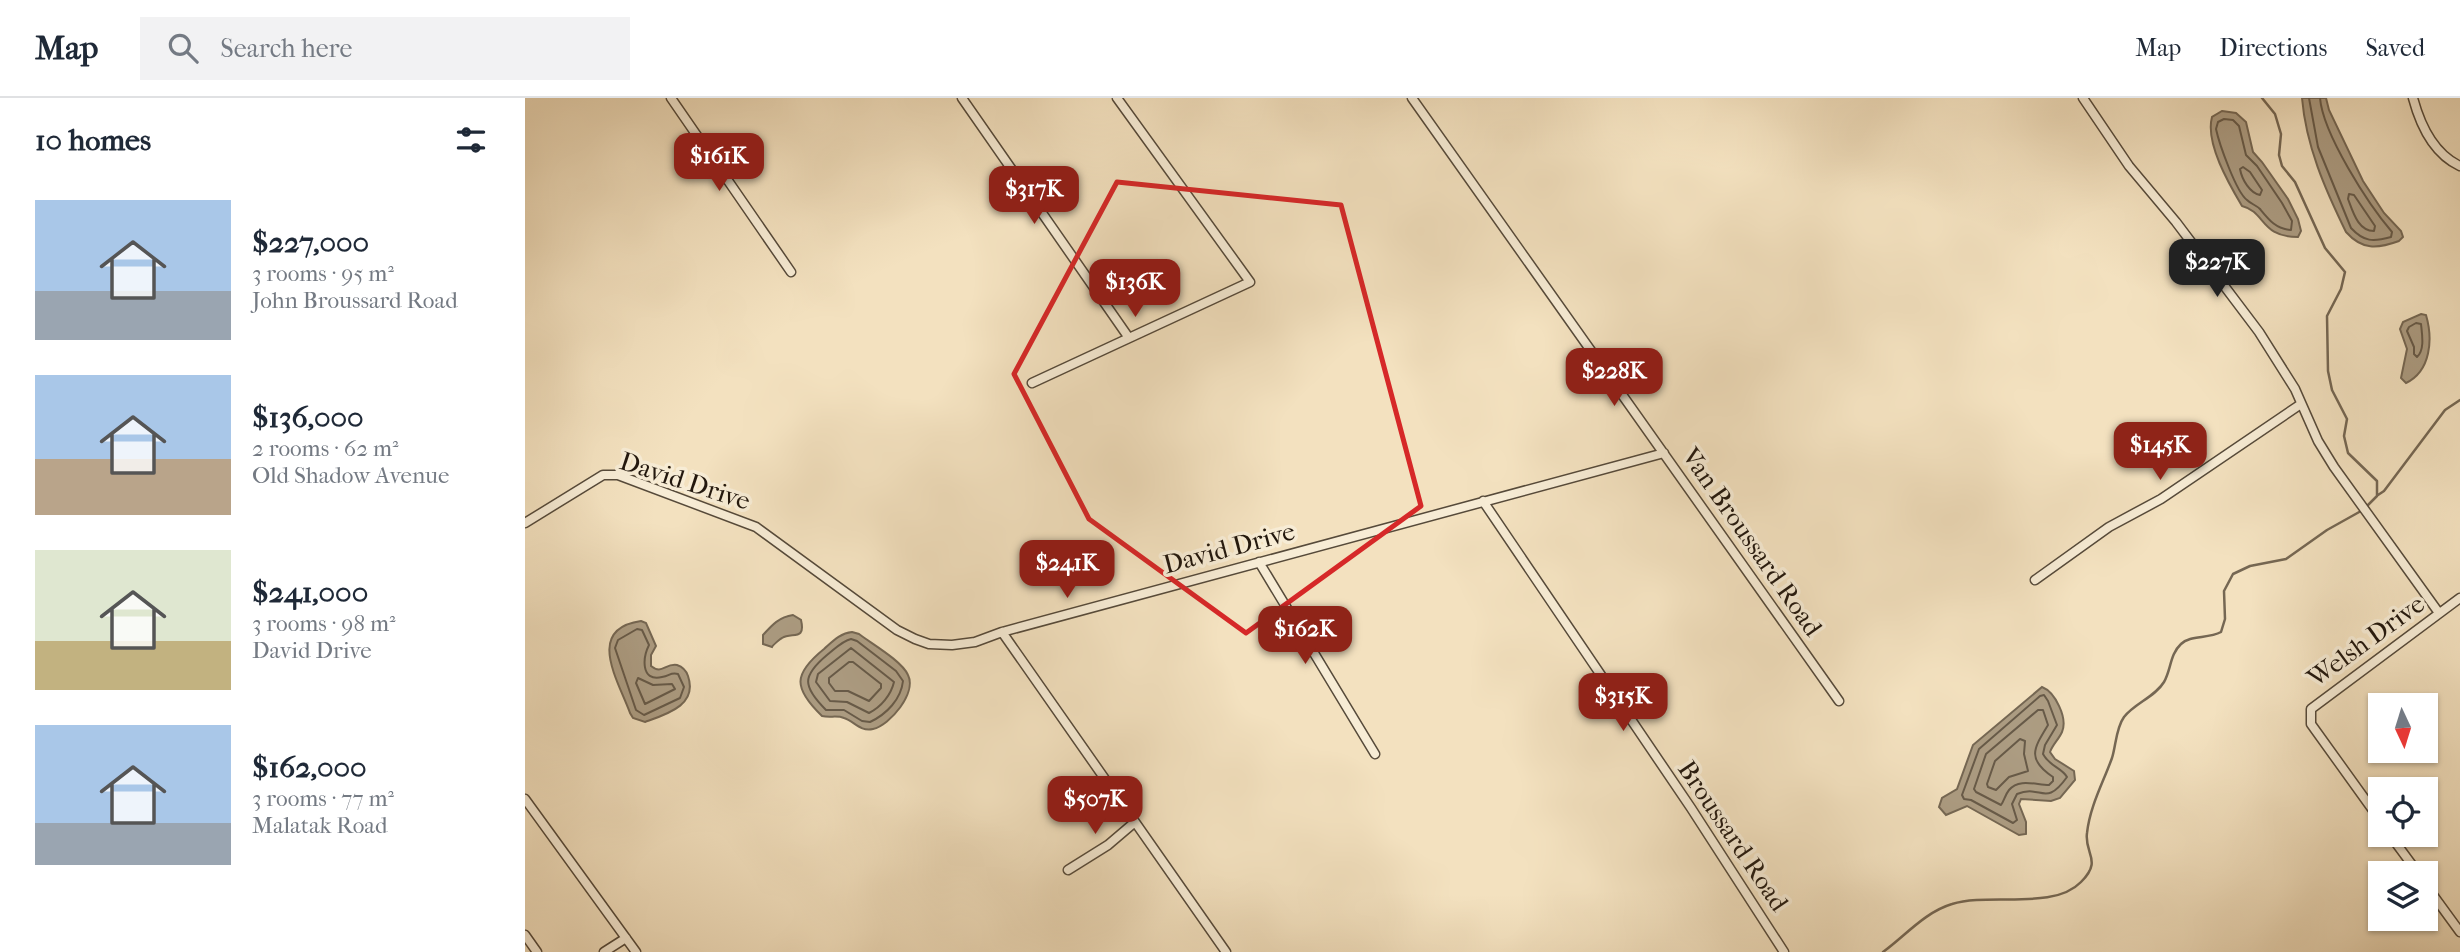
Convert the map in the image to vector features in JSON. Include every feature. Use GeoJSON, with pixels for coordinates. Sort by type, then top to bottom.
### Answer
{"type":"FeatureCollection","features":[{"type":"Feature","properties":{"kind":"street"},"geometry":{"type":"LineString","coordinates":[[671,98],[791,272]]}},
{"type":"Feature","properties":{"kind":"street"},"geometry":{"type":"LineString","coordinates":[[962,98],[1129,338]]}},
{"type":"Feature","properties":{"kind":"street"},"geometry":{"type":"LineString","coordinates":[[1032,383],[1250,282],[1117,98]]}},
{"type":"Feature","properties":{"kind":"street","name":"Van Broussard Road"},"geometry":{"type":"LineString","coordinates":[[1412,98],[1839,701]]}},
{"type":"Feature","properties":{"kind":"street"},"geometry":{"type":"LineString","coordinates":[[2083,98],[2129,166],[2176,222],[2259,332],[2286,374],[2318,441],[2355,498],[2439,614]]}},
{"type":"Feature","properties":{"kind":"street"},"geometry":{"type":"LineString","coordinates":[[2413,98],[2431,141],[2452,163],[2460,166]]}},
{"type":"Feature","properties":{"kind":"street"},"geometry":{"type":"LineString","coordinates":[[2035,580],[2109,527],[2161,499],[2301,404]]}},
{"type":"Feature","properties":{"kind":"street","name":"David Drive"},"geometry":{"type":"LineString","coordinates":[[525,523],[589,482],[603,475],[613,474],[708,507],[755,527],[897,630],[915,639],[952,645],[975,642],[1002,632],[1483,500],[1664,453]]}},
{"type":"Feature","properties":{"kind":"street","name":"Broussard Road"},"geometry":{"type":"LineString","coordinates":[[1483,500],[1691,808],[1784,952]]}},
{"type":"Feature","properties":{"kind":"street"},"geometry":{"type":"LineString","coordinates":[[1259,562],[1375,754]]}},
{"type":"Feature","properties":{"kind":"street","name":"Welsh Drive"},"geometry":{"type":"LineString","coordinates":[[2368,804],[2311,724],[2309,713],[2314,705],[2460,598]]}},
{"type":"Feature","properties":{"kind":"street"},"geometry":{"type":"LineString","coordinates":[[1002,632],[1226,952]]}},
{"type":"Feature","properties":{"kind":"street"},"geometry":{"type":"LineString","coordinates":[[525,799],[636,952]]}},
{"type":"Feature","properties":{"kind":"street"},"geometry":{"type":"LineString","coordinates":[[1068,870],[1108,845],[1136,822]]}},
{"type":"Feature","properties":{"kind":"street"},"geometry":{"type":"LineString","coordinates":[[2438,902],[2460,932]]}},
{"type":"Feature","properties":{"kind":"street"},"geometry":{"type":"LineString","coordinates":[[525,935],[537,952]]}},
{"type":"Feature","properties":{"kind":"street"},"geometry":{"type":"LineString","coordinates":[[604,952],[626,938]]}},
{"type":"Feature","properties":{"kind":"highlighted area"},"geometry":{"type":"Polygon","coordinates":[[[1117,182],[1341,205],[1421,506],[1246,633],[1089,519],[1014,374],[1117,182]]]}},
{"type":"Feature","properties":{"kind":"water"},"geometry":{"type":"Polygon","coordinates":[[[2302,98],[2326,98],[2329,110],[2363,181],[2384,213],[2401,231],[2403,237],[2399,241],[2384,246],[2364,245],[2346,232],[2318,167],[2304,116],[2302,98]]]}},
{"type":"Feature","properties":{"kind":"water"},"geometry":{"type":"Polygon","coordinates":[[[2222,111],[2236,113],[2246,122],[2253,152],[2288,199],[2298,219],[2301,231],[2298,237],[2277,233],[2256,213],[2242,206],[2219,163],[2212,139],[2212,117],[2222,111]]]}},
{"type":"Feature","properties":{"kind":"water"},"geometry":{"type":"Polygon","coordinates":[[[2421,314],[2426,315],[2428,324],[2428,354],[2421,371],[2406,383],[2401,378],[2407,349],[2400,329],[2403,322],[2421,314]]]}},
{"type":"Feature","properties":{"kind":"water"},"geometry":{"type":"Polygon","coordinates":[[[793,615],[801,620],[800,633],[782,638],[772,647],[763,644],[763,635],[773,625],[793,615]]]}},
{"type":"Feature","properties":{"kind":"water"},"geometry":{"type":"Polygon","coordinates":[[[641,621],[646,623],[656,646],[651,655],[651,666],[658,669],[673,665],[681,667],[687,674],[690,686],[689,694],[679,707],[645,722],[633,718],[630,713],[610,658],[610,645],[614,634],[624,626],[641,621]]]}},
{"type":"Feature","properties":{"kind":"water"},"geometry":{"type":"Polygon","coordinates":[[[852,632],[859,634],[893,659],[905,670],[910,682],[905,699],[894,715],[880,726],[868,730],[848,719],[822,716],[802,689],[802,674],[814,658],[837,638],[852,632]]]}},
{"type":"Feature","properties":{"kind":"water"},"geometry":{"type":"Polygon","coordinates":[[[2042,687],[2056,700],[2063,720],[2062,732],[2050,752],[2055,759],[2074,771],[2075,780],[2060,798],[2051,801],[2021,799],[2019,804],[2026,822],[2026,834],[2019,835],[1967,806],[1946,815],[1939,807],[1942,798],[1957,789],[1973,745],[2042,687]]]}},
{"type":"Feature","properties":{"kind":"waterway"},"geometry":{"type":"LineString","coordinates":[[2262,98],[2275,114],[2281,134],[2279,155],[2282,166],[2295,182],[2325,248],[2345,272],[2341,289],[2327,316],[2328,371],[2332,390],[2347,419],[2344,436],[2348,453],[2377,481],[2377,496],[2366,507]]}},
{"type":"Feature","properties":{"kind":"waterway"},"geometry":{"type":"LineString","coordinates":[[2378,495],[2384,491],[2445,410],[2460,400]]}},
{"type":"Feature","properties":{"kind":"waterway"},"geometry":{"type":"LineString","coordinates":[[1883,952],[1924,918],[1952,904],[1984,900],[2038,899],[2069,891],[2081,882],[2092,862],[2087,840],[2091,813],[2124,717],[2160,687],[2181,644],[2189,639],[2221,632],[2225,619],[2224,591],[2233,574],[2250,566],[2286,559],[2327,530],[2361,511]]}}]}
